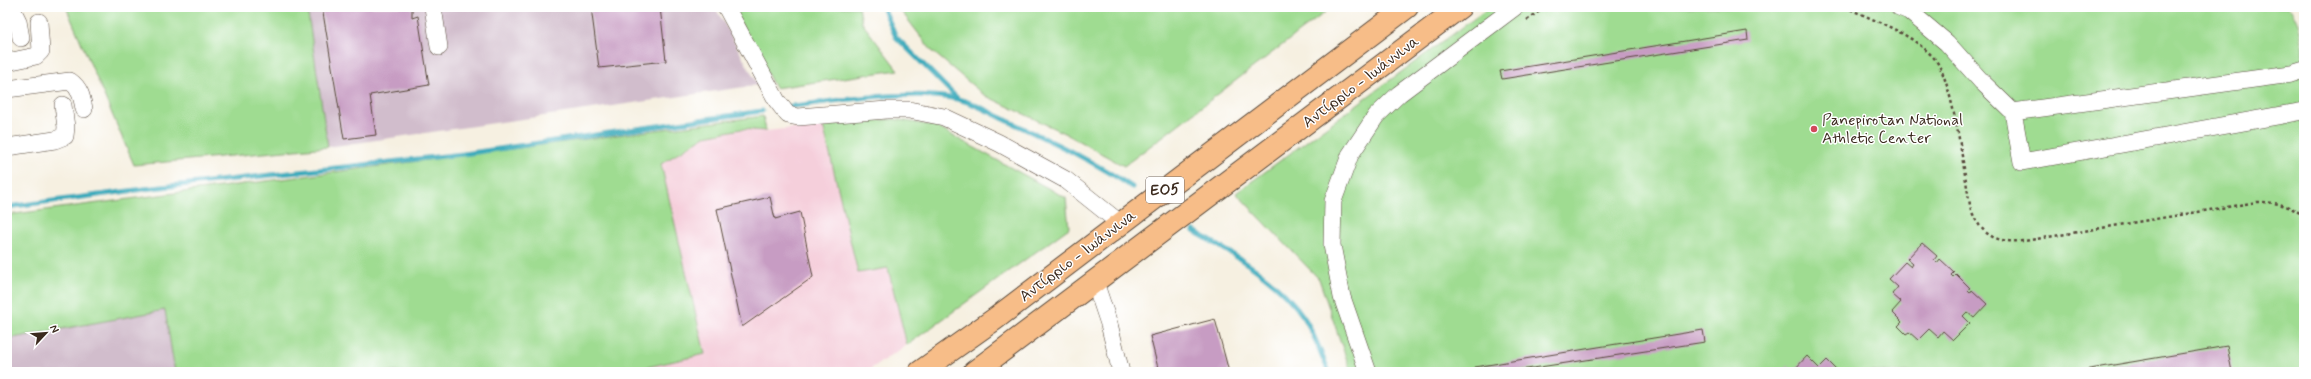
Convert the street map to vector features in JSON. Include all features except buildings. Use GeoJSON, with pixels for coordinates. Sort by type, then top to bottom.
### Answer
{"type":"FeatureCollection","features":[{"type":"Feature","properties":{"kind":"highway","name":"Αντίρριο - Ιωάννινα"},"geometry":{"type":"LineString","coordinates":[[920,372],[1121,224],[1407,7]]}},
{"type":"Feature","properties":{"kind":"highway","name":"Αντίρριο - Ιωάννινα"},"geometry":{"type":"LineString","coordinates":[[974,372],[1096,282],[1460,7]]}},
{"type":"Feature","properties":{"kind":"street"},"geometry":{"type":"LineString","coordinates":[[433,7],[439,47]]}},
{"type":"Feature","properties":{"kind":"street"},"geometry":{"type":"LineString","coordinates":[[726,7],[777,101],[788,115],[798,117],[909,110],[944,117],[999,143],[1066,180],[1121,224]]}},
{"type":"Feature","properties":{"kind":"street"},"geometry":{"type":"LineString","coordinates":[[1368,372],[1342,297],[1332,245],[1333,201],[1350,155],[1376,116],[1399,94],[1515,7]]}},
{"type":"Feature","properties":{"kind":"street"},"geometry":{"type":"LineString","coordinates":[[1899,7],[1909,11],[1947,44],[1982,82],[2013,112],[2022,162],[2304,111]]}},
{"type":"Feature","properties":{"kind":"street"},"geometry":{"type":"LineString","coordinates":[[7,10],[13,11],[16,16],[20,38]]}},
{"type":"Feature","properties":{"kind":"street"},"geometry":{"type":"LineString","coordinates":[[7,62],[36,56],[41,51],[39,22]]}},
{"type":"Feature","properties":{"kind":"street"},"geometry":{"type":"LineString","coordinates":[[2013,112],[2291,74],[2304,70]]}},
{"type":"Feature","properties":{"kind":"street"},"geometry":{"type":"LineString","coordinates":[[7,88],[70,81],[77,85],[82,96],[84,109]]}},
{"type":"Feature","properties":{"kind":"street"},"geometry":{"type":"LineString","coordinates":[[7,147],[55,140],[65,136],[66,127],[63,105]]}},
{"type":"Feature","properties":{"kind":"street"},"geometry":{"type":"LineString","coordinates":[[1096,282],[1121,372]]}},
{"type":"Feature","properties":{"kind":"path"},"geometry":{"type":"LineString","coordinates":[[1525,21],[1545,7]]}},
{"type":"Feature","properties":{"kind":"shaded area"},"geometry":{"type":"Polygon","coordinates":[[[307,7],[715,7],[758,85],[328,147],[307,7]]]}},
{"type":"Feature","properties":{"kind":"shaded area"},"geometry":{"type":"Polygon","coordinates":[[[823,125],[858,273],[888,268],[907,345],[866,372],[626,372],[705,353],[661,164],[705,136],[741,129],[766,131],[823,125]]]}},
{"type":"Feature","properties":{"kind":"shaded area"},"geometry":{"type":"Polygon","coordinates":[[[165,310],[175,372],[7,372],[7,339],[165,310]]]}},
{"type":"Feature","properties":{"kind":"green space"},"geometry":{"type":"Polygon","coordinates":[[[66,7],[307,7],[328,147],[134,165],[66,7]]]}},
{"type":"Feature","properties":{"kind":"green space"},"geometry":{"type":"Polygon","coordinates":[[[732,7],[859,7],[862,23],[898,70],[775,88],[732,7]]]}},
{"type":"Feature","properties":{"kind":"green space"},"geometry":{"type":"Polygon","coordinates":[[[898,7],[1332,7],[1124,166],[1066,134],[984,95],[932,51],[898,7]]]}},
{"type":"Feature","properties":{"kind":"green space","name":"Panepirotan National Athletic Center"},"geometry":{"type":"Polygon","coordinates":[[[1490,7],[2289,7],[2296,20],[2301,35],[2301,65],[2304,65],[2304,372],[1351,372],[1319,279],[1236,193],[1490,7]]]}},
{"type":"Feature","properties":{"kind":"green space"},"geometry":{"type":"Polygon","coordinates":[[[763,116],[766,131],[741,129],[705,136],[661,164],[705,354],[626,372],[175,372],[165,310],[7,339],[7,215],[763,116]]]}},
{"type":"Feature","properties":{"kind":"green space"},"geometry":{"type":"Polygon","coordinates":[[[894,119],[935,126],[1066,198],[1069,228],[907,345],[888,268],[858,273],[823,125],[894,119]]]}},
{"type":"Feature","properties":{"kind":"waterway"},"geometry":{"type":"LineString","coordinates":[[883,7],[896,37],[958,99]]}},
{"type":"Feature","properties":{"kind":"waterway"},"geometry":{"type":"LineString","coordinates":[[785,107],[872,97],[917,95],[957,99],[969,102],[1070,151],[1132,187]]}},
{"type":"Feature","properties":{"kind":"waterway"},"geometry":{"type":"LineString","coordinates":[[7,207],[144,189],[463,154],[762,111]]}},
{"type":"Feature","properties":{"kind":"waterway"},"geometry":{"type":"LineString","coordinates":[[1194,231],[1255,269],[1282,292],[1305,319],[1315,338],[1329,372]]}},
{"type":"Feature","properties":{"kind":"place","name":"Panepirotan National Athletic Center"},"geometry":{"type":"Point","coordinates":[1814,129]}}]}
